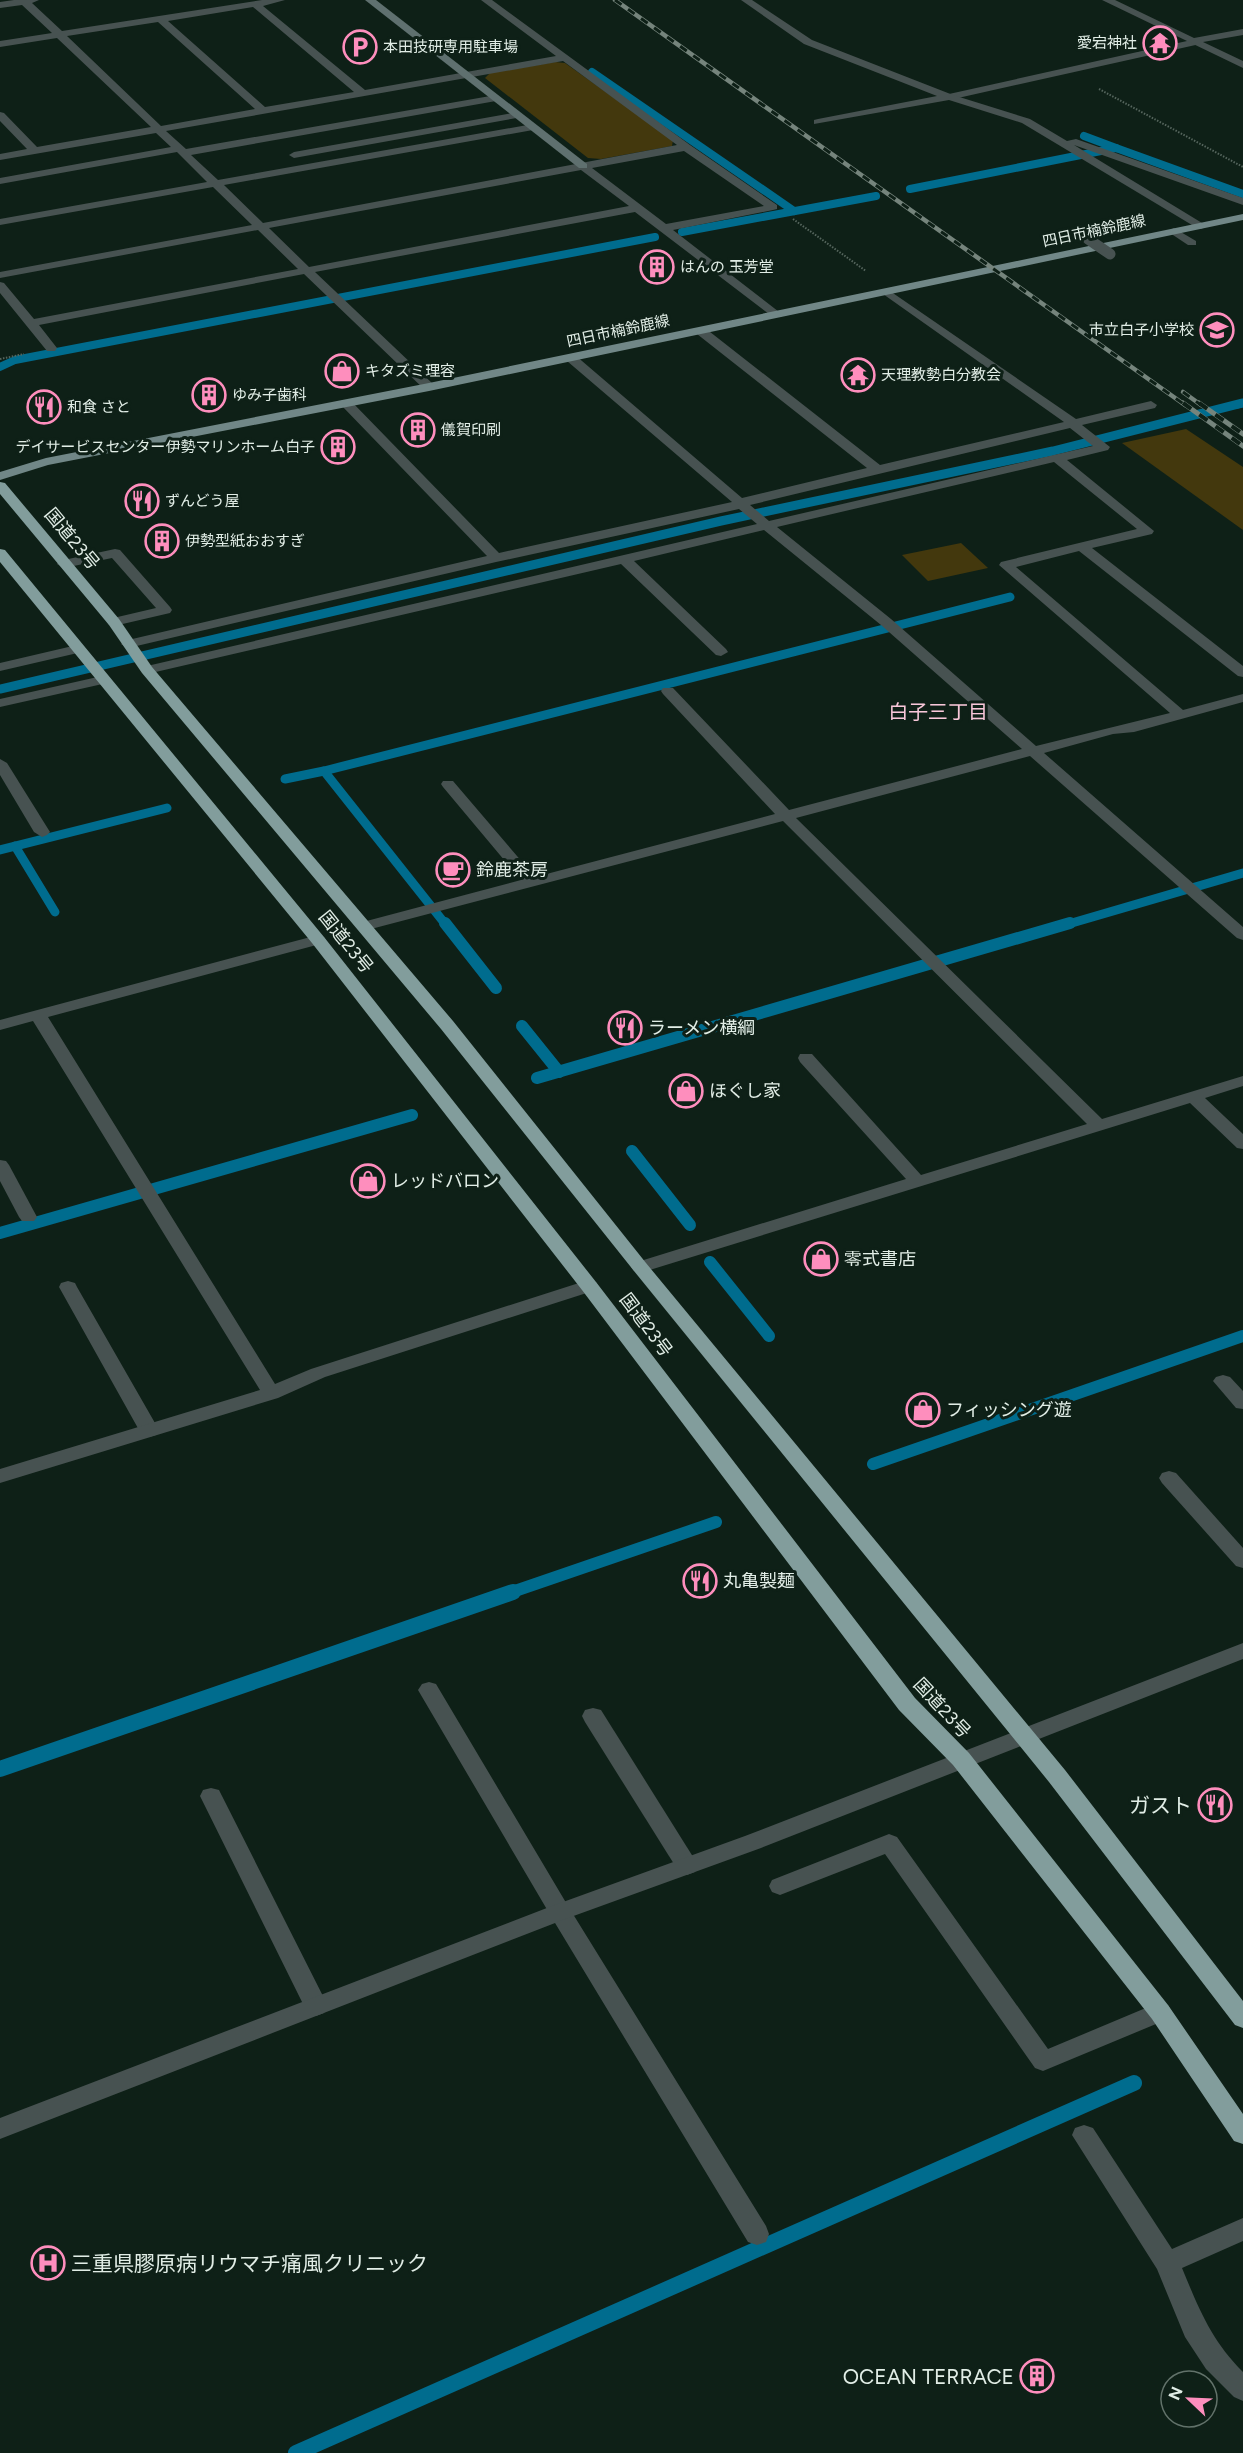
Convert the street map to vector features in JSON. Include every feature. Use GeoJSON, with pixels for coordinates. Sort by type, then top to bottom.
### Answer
{"type":"FeatureCollection","features":[{"type":"Feature","properties":{"kind":"highway","name":"国道23号"},"geometry":{"type":"LineString","coordinates":[[0,486],[114,622],[145,667],[447,1025],[640,1267],[1025,1737],[1243,2018]]}},
{"type":"Feature","properties":{"kind":"highway","name":"国道23号"},"geometry":{"type":"LineString","coordinates":[[0,553],[100,678],[318,940],[590,1286],[907,1704],[961,1760],[1160,2012],[1243,2134]]}},
{"type":"Feature","properties":{"kind":"main road","name":"四日市楠鈴鹿線"},"geometry":{"type":"LineString","coordinates":[[0,476],[46,462],[571,358],[1243,217]]}},
{"type":"Feature","properties":{"kind":"street"},"geometry":{"type":"LineString","coordinates":[[0,5],[27,0],[158,130],[429,387]]}},
{"type":"Feature","properties":{"kind":"street"},"geometry":{"type":"LineString","coordinates":[[0,44],[280,0]]}},
{"type":"Feature","properties":{"kind":"street"},"geometry":{"type":"LineString","coordinates":[[370,0],[777,315]]}},
{"type":"Feature","properties":{"kind":"street"},"geometry":{"type":"LineString","coordinates":[[486,0],[686,147],[773,207],[664,229]]}},
{"type":"Feature","properties":{"kind":"street"},"geometry":{"type":"LineString","coordinates":[[746,0],[808,42],[949,97],[1026,121],[1201,226]]}},
{"type":"Feature","properties":{"kind":"street"},"geometry":{"type":"LineString","coordinates":[[1107,0],[1243,65]]}},
{"type":"Feature","properties":{"kind":"street"},"geometry":{"type":"LineString","coordinates":[[255,4],[362,93]]}},
{"type":"Feature","properties":{"kind":"street"},"geometry":{"type":"LineString","coordinates":[[160,19],[263,111]]}},
{"type":"Feature","properties":{"kind":"street"},"geometry":{"type":"LineString","coordinates":[[818,122],[949,97],[1243,32]]}},
{"type":"Feature","properties":{"kind":"street"},"geometry":{"type":"LineString","coordinates":[[0,157],[565,58]]}},
{"type":"Feature","properties":{"kind":"street"},"geometry":{"type":"LineString","coordinates":[[0,181],[496,98]]}},
{"type":"Feature","properties":{"kind":"street"},"geometry":{"type":"LineString","coordinates":[[0,114],[35,151]]}},
{"type":"Feature","properties":{"kind":"street"},"geometry":{"type":"LineString","coordinates":[[294,155],[518,115]]}},
{"type":"Feature","properties":{"kind":"street"},"geometry":{"type":"LineString","coordinates":[[0,222],[533,127]]}},
{"type":"Feature","properties":{"kind":"street"},"geometry":{"type":"LineString","coordinates":[[1056,137],[1096,148],[1243,202]]}},
{"type":"Feature","properties":{"kind":"street"},"geometry":{"type":"LineString","coordinates":[[0,275],[686,147]]}},
{"type":"Feature","properties":{"kind":"street"},"geometry":{"type":"LineString","coordinates":[[30,323],[637,208]]}},
{"type":"Feature","properties":{"kind":"street"},"geometry":{"type":"LineString","coordinates":[[1174,231],[1192,243]]}},
{"type":"Feature","properties":{"kind":"street"},"geometry":{"type":"LineString","coordinates":[[1088,239],[1110,254]]}},
{"type":"Feature","properties":{"kind":"street"},"geometry":{"type":"LineString","coordinates":[[0,285],[51,348]]}},
{"type":"Feature","properties":{"kind":"street"},"geometry":{"type":"LineString","coordinates":[[145,667],[1104,447],[890,291]]}},
{"type":"Feature","properties":{"kind":"street"},"geometry":{"type":"LineString","coordinates":[[701,331],[878,470]]}},
{"type":"Feature","properties":{"kind":"street"},"geometry":{"type":"LineString","coordinates":[[571,358],[766,525],[900,634],[1243,935]]}},
{"type":"Feature","properties":{"kind":"street"},"geometry":{"type":"LineString","coordinates":[[346,403],[496,558]]}},
{"type":"Feature","properties":{"kind":"street"},"geometry":{"type":"LineString","coordinates":[[128,644],[496,558],[742,504],[748,500],[878,470],[1076,427],[1151,405]]}},
{"type":"Feature","properties":{"kind":"street"},"geometry":{"type":"LineString","coordinates":[[1058,459],[1147,531],[1006,565],[1180,715]]}},
{"type":"Feature","properties":{"kind":"street"},"geometry":{"type":"LineString","coordinates":[[1082,547],[1243,673]]}},
{"type":"Feature","properties":{"kind":"street"},"geometry":{"type":"LineString","coordinates":[[64,564],[116,553],[165,610],[114,622]]}},
{"type":"Feature","properties":{"kind":"street"},"geometry":{"type":"LineString","coordinates":[[623,558],[721,652]]}},
{"type":"Feature","properties":{"kind":"street"},"geometry":{"type":"LineString","coordinates":[[0,667],[81,653]]}},
{"type":"Feature","properties":{"kind":"street"},"geometry":{"type":"LineString","coordinates":[[0,703],[100,678]]}},
{"type":"Feature","properties":{"kind":"street"},"geometry":{"type":"LineString","coordinates":[[668,691],[785,814],[1098,1125]]}},
{"type":"Feature","properties":{"kind":"street"},"geometry":{"type":"LineString","coordinates":[[365,926],[785,814],[1113,730],[1129,729],[1243,698]]}},
{"type":"Feature","properties":{"kind":"street"},"geometry":{"type":"LineString","coordinates":[[0,763],[42,832]]}},
{"type":"Feature","properties":{"kind":"street"},"geometry":{"type":"LineString","coordinates":[[448,784],[531,882]]}},
{"type":"Feature","properties":{"kind":"street"},"geometry":{"type":"LineString","coordinates":[[0,1025],[318,940]]}},
{"type":"Feature","properties":{"kind":"street"},"geometry":{"type":"LineString","coordinates":[[38,1015],[271,1393]]}},
{"type":"Feature","properties":{"kind":"street"},"geometry":{"type":"LineString","coordinates":[[806,1058],[916,1180]]}},
{"type":"Feature","properties":{"kind":"street"},"geometry":{"type":"LineString","coordinates":[[640,1267],[1243,1081]]}},
{"type":"Feature","properties":{"kind":"street"},"geometry":{"type":"LineString","coordinates":[[1194,1097],[1243,1144]]}},
{"type":"Feature","properties":{"kind":"street"},"geometry":{"type":"LineString","coordinates":[[0,1165],[28,1217]]}},
{"type":"Feature","properties":{"kind":"street"},"geometry":{"type":"LineString","coordinates":[[0,1476],[271,1393],[318,1373],[590,1286]]}},
{"type":"Feature","properties":{"kind":"street"},"geometry":{"type":"LineString","coordinates":[[68,1287],[149,1430]]}},
{"type":"Feature","properties":{"kind":"street"},"geometry":{"type":"LineString","coordinates":[[1222,1381],[1243,1403]]}},
{"type":"Feature","properties":{"kind":"street"},"geometry":{"type":"LineString","coordinates":[[1169,1478],[1243,1561]]}},
{"type":"Feature","properties":{"kind":"street"},"geometry":{"type":"LineString","coordinates":[[0,2129],[560,1912],[753,1842],[1243,1652]]}},
{"type":"Feature","properties":{"kind":"street"},"geometry":{"type":"LineString","coordinates":[[429,1690],[560,1912],[757,2234]]}},
{"type":"Feature","properties":{"kind":"street"},"geometry":{"type":"LineString","coordinates":[[593,1716],[687,1866]]}},
{"type":"Feature","properties":{"kind":"street"},"geometry":{"type":"LineString","coordinates":[[211,1796],[316,2006]]}},
{"type":"Feature","properties":{"kind":"street"},"geometry":{"type":"LineString","coordinates":[[780,1886],[889,1843],[1043,2061],[1160,2012]]}},
{"type":"Feature","properties":{"kind":"street"},"geometry":{"type":"LineString","coordinates":[[1084,2135],[1167,2263],[1194,2330],[1215,2361],[1243,2389]]}},
{"type":"Feature","properties":{"kind":"street"},"geometry":{"type":"LineString","coordinates":[[1167,2263],[1243,2229]]}},
{"type":"Feature","properties":{"kind":"path"},"geometry":{"type":"LineString","coordinates":[[1066,72],[1243,167]]}},
{"type":"Feature","properties":{"kind":"path"},"geometry":{"type":"LineString","coordinates":[[789,216],[890,291]]}},
{"type":"Feature","properties":{"kind":"shaded area"},"geometry":{"type":"Polygon","coordinates":[[[555,62],[565,63],[673,140],[672,146],[601,159],[588,158],[485,78],[490,73],[555,62]]]}},
{"type":"Feature","properties":{"kind":"shaded area"},"geometry":{"type":"Polygon","coordinates":[[[1186,429],[1243,467],[1243,530],[1122,443],[1186,429]]]}},
{"type":"Feature","properties":{"kind":"shaded area"},"geometry":{"type":"Polygon","coordinates":[[[961,543],[988,568],[928,581],[902,555],[961,543]]]}},
{"type":"Feature","properties":{"kind":"waterway"},"geometry":{"type":"LineString","coordinates":[[592,72],[794,211]]}},
{"type":"Feature","properties":{"kind":"waterway"},"geometry":{"type":"LineString","coordinates":[[1084,136],[1116,148]]}},
{"type":"Feature","properties":{"kind":"waterway"},"geometry":{"type":"LineString","coordinates":[[910,189],[1116,148]]}},
{"type":"Feature","properties":{"kind":"waterway"},"geometry":{"type":"LineString","coordinates":[[1116,148],[1243,194]]}},
{"type":"Feature","properties":{"kind":"waterway"},"geometry":{"type":"LineString","coordinates":[[682,232],[876,196]]}},
{"type":"Feature","properties":{"kind":"waterway"},"geometry":{"type":"LineString","coordinates":[[0,367],[15,360],[655,237]]}},
{"type":"Feature","properties":{"kind":"waterway"},"geometry":{"type":"LineString","coordinates":[[0,689],[721,521],[1053,451],[1242,403]]}},
{"type":"Feature","properties":{"kind":"waterway"},"geometry":{"type":"LineString","coordinates":[[1236,405],[1243,403]]}},
{"type":"Feature","properties":{"kind":"waterway"},"geometry":{"type":"LineString","coordinates":[[324,771],[1010,597]]}},
{"type":"Feature","properties":{"kind":"waterway"},"geometry":{"type":"LineString","coordinates":[[285,779],[324,771]]}},
{"type":"Feature","properties":{"kind":"waterway"},"geometry":{"type":"LineString","coordinates":[[324,771],[446,925]]}},
{"type":"Feature","properties":{"kind":"waterway"},"geometry":{"type":"LineString","coordinates":[[15,846],[167,808]]}},
{"type":"Feature","properties":{"kind":"waterway"},"geometry":{"type":"LineString","coordinates":[[0,850],[15,846]]}},
{"type":"Feature","properties":{"kind":"waterway"},"geometry":{"type":"LineString","coordinates":[[15,846],[55,912]]}},
{"type":"Feature","properties":{"kind":"waterway"},"geometry":{"type":"LineString","coordinates":[[1065,925],[1243,873]]}},
{"type":"Feature","properties":{"kind":"waterway"},"geometry":{"type":"LineString","coordinates":[[445,923],[496,988]]}},
{"type":"Feature","properties":{"kind":"waterway"},"geometry":{"type":"LineString","coordinates":[[559,1072],[1070,923]]}},
{"type":"Feature","properties":{"kind":"waterway"},"geometry":{"type":"LineString","coordinates":[[522,1026],[559,1072]]}},
{"type":"Feature","properties":{"kind":"waterway"},"geometry":{"type":"LineString","coordinates":[[537,1078],[559,1072]]}},
{"type":"Feature","properties":{"kind":"waterway"},"geometry":{"type":"LineString","coordinates":[[0,1233],[412,1115]]}},
{"type":"Feature","properties":{"kind":"waterway"},"geometry":{"type":"LineString","coordinates":[[632,1151],[690,1225]]}},
{"type":"Feature","properties":{"kind":"waterway"},"geometry":{"type":"LineString","coordinates":[[710,1262],[769,1336]]}},
{"type":"Feature","properties":{"kind":"waterway"},"geometry":{"type":"LineString","coordinates":[[873,1464],[1243,1336]]}},
{"type":"Feature","properties":{"kind":"waterway"},"geometry":{"type":"LineString","coordinates":[[509,1593],[716,1522]]}},
{"type":"Feature","properties":{"kind":"waterway"},"geometry":{"type":"LineString","coordinates":[[0,1769],[513,1592]]}},
{"type":"Feature","properties":{"kind":"waterway"},"geometry":{"type":"LineString","coordinates":[[296,2453],[1134,2083]]}},
{"type":"Feature","properties":{"kind":"railway"},"geometry":{"type":"LineString","coordinates":[[615,0],[1185,405]]}},
{"type":"Feature","properties":{"kind":"railway"},"geometry":{"type":"LineString","coordinates":[[1183,392],[1201,405]]}},
{"type":"Feature","properties":{"kind":"railway"},"geometry":{"type":"LineString","coordinates":[[1183,403],[1243,446]]}},
{"type":"Feature","properties":{"kind":"railway"},"geometry":{"type":"LineString","coordinates":[[1199,403],[1243,434]]}},
{"type":"Feature","properties":{"kind":"place","name":"愛宕神社"},"geometry":{"type":"Point","coordinates":[1160,43]}},
{"type":"Feature","properties":{"kind":"place","name":"本田技研専用駐車場"},"geometry":{"type":"Point","coordinates":[360,47]}},
{"type":"Feature","properties":{"kind":"place","name":"はんの 玉芳堂"},"geometry":{"type":"Point","coordinates":[657,267]}},
{"type":"Feature","properties":{"kind":"place","name":"市立白子小学校"},"geometry":{"type":"Point","coordinates":[1217,330]}},
{"type":"Feature","properties":{"kind":"place","name":"キタズミ理容"},"geometry":{"type":"Point","coordinates":[342,371]}},
{"type":"Feature","properties":{"kind":"place","name":"天理教勢白分教会"},"geometry":{"type":"Point","coordinates":[858,375]}},
{"type":"Feature","properties":{"kind":"place","name":"ゆみ子歯科"},"geometry":{"type":"Point","coordinates":[209,395]}},
{"type":"Feature","properties":{"kind":"place","name":"和食 さと"},"geometry":{"type":"Point","coordinates":[44,407]}},
{"type":"Feature","properties":{"kind":"place","name":"儀賀印刷"},"geometry":{"type":"Point","coordinates":[418,430]}},
{"type":"Feature","properties":{"kind":"place","name":"デイサービスセンター伊勢マリンホーム白子"},"geometry":{"type":"Point","coordinates":[338,447]}},
{"type":"Feature","properties":{"kind":"place","name":"ずんどう屋"},"geometry":{"type":"Point","coordinates":[142,501]}},
{"type":"Feature","properties":{"kind":"place","name":"伊勢型紙おおすぎ"},"geometry":{"type":"Point","coordinates":[162,541]}},
{"type":"Feature","properties":{"kind":"place","name":"鈴鹿茶房"},"geometry":{"type":"Point","coordinates":[453,870]}},
{"type":"Feature","properties":{"kind":"place","name":"ラーメン横綱"},"geometry":{"type":"Point","coordinates":[625,1028]}},
{"type":"Feature","properties":{"kind":"place","name":"ほぐし家"},"geometry":{"type":"Point","coordinates":[686,1091]}},
{"type":"Feature","properties":{"kind":"place","name":"レッドバロン"},"geometry":{"type":"Point","coordinates":[368,1181]}},
{"type":"Feature","properties":{"kind":"place","name":"零式書店"},"geometry":{"type":"Point","coordinates":[821,1259]}},
{"type":"Feature","properties":{"kind":"place","name":"フィッシング遊"},"geometry":{"type":"Point","coordinates":[923,1410]}},
{"type":"Feature","properties":{"kind":"place","name":"丸亀製麺"},"geometry":{"type":"Point","coordinates":[700,1581]}},
{"type":"Feature","properties":{"kind":"place","name":"ガスト"},"geometry":{"type":"Point","coordinates":[1215,1805]}},
{"type":"Feature","properties":{"kind":"place","name":"三重県膠原病リウマチ痛風クリニック"},"geometry":{"type":"Point","coordinates":[48,2263]}},
{"type":"Feature","properties":{"kind":"place","name":"OCEAN TERRACE"},"geometry":{"type":"Point","coordinates":[1037,2376]}},
{"type":"Feature","properties":{"kind":"district","name":"白子三丁目"},"geometry":{"type":"Point","coordinates":[938,712]}}]}
